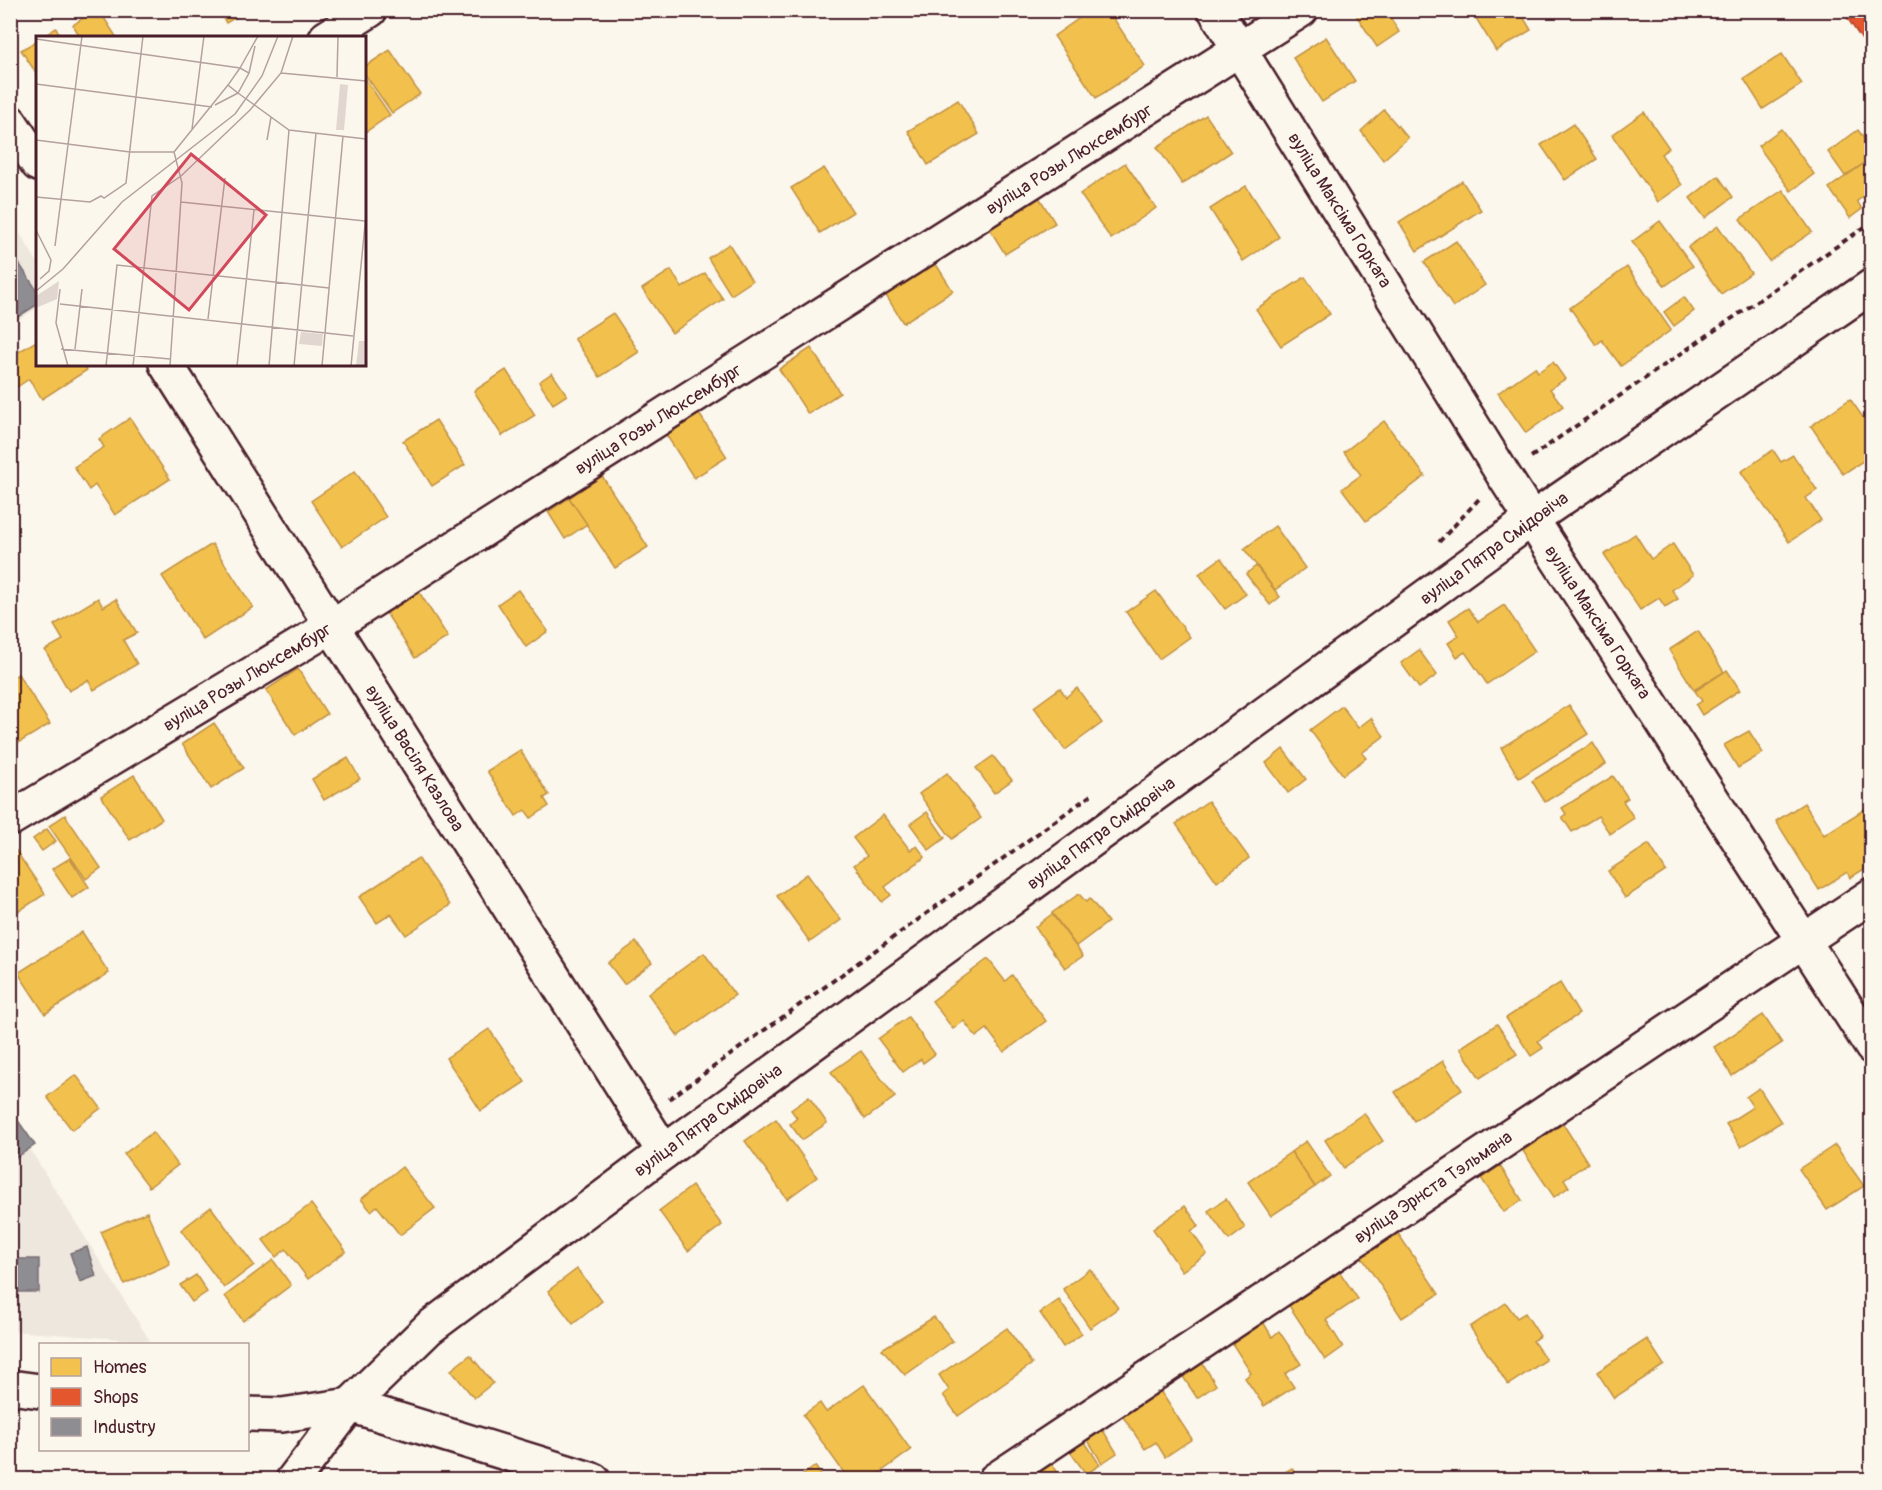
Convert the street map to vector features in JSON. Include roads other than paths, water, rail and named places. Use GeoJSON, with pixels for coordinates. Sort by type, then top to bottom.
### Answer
{"type":"FeatureCollection","features":[{"type":"Feature","properties":{"kind":"street"},"geometry":{"type":"LineString","coordinates":[[329,36],[370,10]]}},
{"type":"Feature","properties":{"kind":"street","name":"вуліца Максіма Горкага"},"geometry":{"type":"LineString","coordinates":[[1215,10],[1533,519],[1801,940],[1872,1047]]}},
{"type":"Feature","properties":{"kind":"street","name":"вуліца Розы Люксембург"},"geometry":{"type":"LineString","coordinates":[[10,819],[333,626],[1301,10]]}},
{"type":"Feature","properties":{"kind":"street"},"geometry":{"type":"LineString","coordinates":[[10,122],[36,161]]}},
{"type":"Feature","properties":{"kind":"street","name":"вуліца Пятра Смідовіча"},"geometry":{"type":"LineString","coordinates":[[293,1479],[350,1406],[429,1328],[664,1152],[1533,519],[1872,285]]}},
{"type":"Feature","properties":{"kind":"street","name":"вуліца Васіля Казлова"},"geometry":{"type":"LineString","coordinates":[[167,366],[664,1152]]}},
{"type":"Feature","properties":{"kind":"street","name":"вуліца Эрнста Тэльмана"},"geometry":{"type":"LineString","coordinates":[[994,1479],[1801,940],[1872,895]]}},
{"type":"Feature","properties":{"kind":"street"},"geometry":{"type":"LineString","coordinates":[[10,1387],[39,1391]]}},
{"type":"Feature","properties":{"kind":"street"},"geometry":{"type":"LineString","coordinates":[[249,1414],[282,1415],[350,1406],[593,1479]]}}]}
